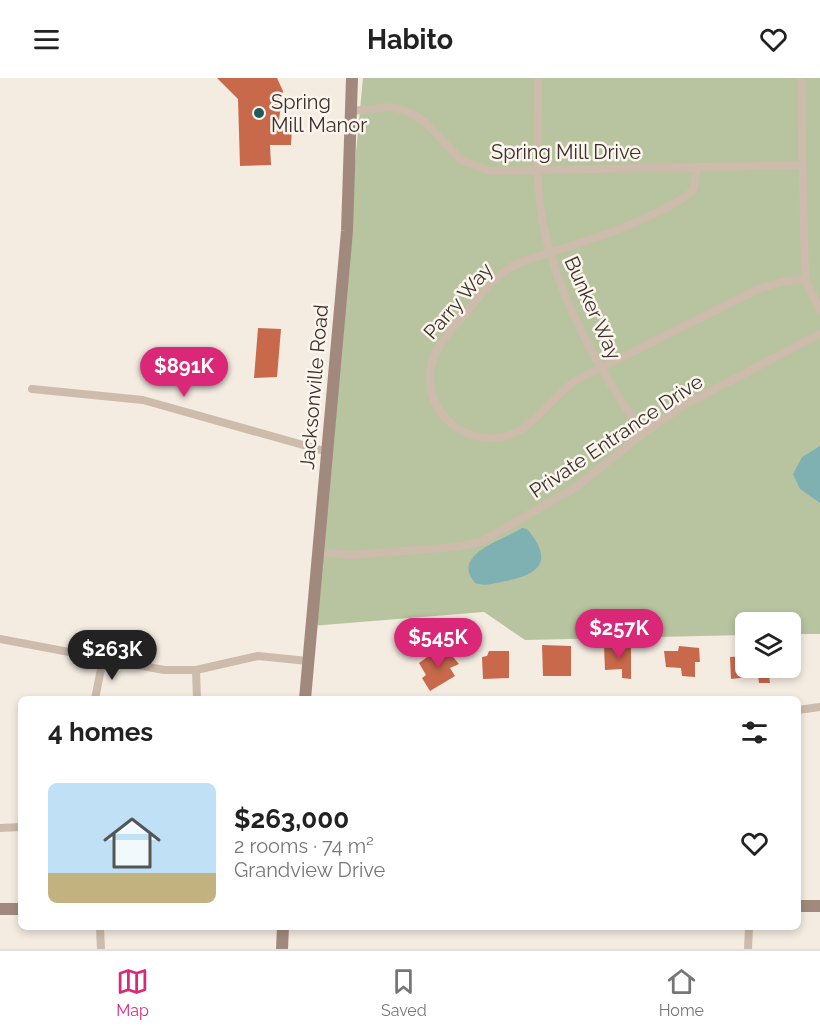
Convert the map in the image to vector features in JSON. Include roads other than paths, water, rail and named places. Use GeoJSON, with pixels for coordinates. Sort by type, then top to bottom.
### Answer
{"type":"FeatureCollection","features":[{"type":"Feature","properties":{"kind":"main road","name":"Jacksonville Road"},"geometry":{"type":"LineString","coordinates":[[304,696],[347,231],[352,78]]}},
{"type":"Feature","properties":{"kind":"main road"},"geometry":{"type":"LineString","coordinates":[[801,906],[820,906]]}},
{"type":"Feature","properties":{"kind":"main road"},"geometry":{"type":"LineString","coordinates":[[0,909],[18,909]]}},
{"type":"Feature","properties":{"kind":"main road"},"geometry":{"type":"LineString","coordinates":[[282,949],[283,930]]}},
{"type":"Feature","properties":{"kind":"street","name":"Bunker Way"},"geometry":{"type":"LineString","coordinates":[[538,78],[540,208],[551,253],[568,302],[601,368],[621,402],[644,433]]}},
{"type":"Feature","properties":{"kind":"street"},"geometry":{"type":"LineString","coordinates":[[801,78],[805,279],[820,310]]}},
{"type":"Feature","properties":{"kind":"street","name":"Spring Mill Drive"},"geometry":{"type":"LineString","coordinates":[[352,111],[393,107],[411,112],[426,123],[461,159],[490,171],[801,165]]}},
{"type":"Feature","properties":{"kind":"street","name":"Parry Way"},"geometry":{"type":"LineString","coordinates":[[697,167],[694,189],[676,202],[620,230],[517,264],[502,273],[440,343],[432,358],[431,394],[435,405],[453,425],[469,435],[492,439],[522,431],[563,389],[601,368],[758,289],[780,282],[805,279]]}},
{"type":"Feature","properties":{"kind":"street","name":"Private Entrance Drive"},"geometry":{"type":"LineString","coordinates":[[318,552],[351,555],[456,547],[481,542],[576,488],[644,433],[698,396],[820,334]]}},
{"type":"Feature","properties":{"kind":"street"},"geometry":{"type":"LineString","coordinates":[[32,388],[143,400],[328,452]]}},
{"type":"Feature","properties":{"kind":"street"},"geometry":{"type":"LineString","coordinates":[[0,639],[164,670],[196,670],[258,656],[308,661]]}},
{"type":"Feature","properties":{"kind":"street"},"geometry":{"type":"LineString","coordinates":[[96,696],[103,658]]}},
{"type":"Feature","properties":{"kind":"street"},"geometry":{"type":"LineString","coordinates":[[196,670],[197,696]]}},
{"type":"Feature","properties":{"kind":"street"},"geometry":{"type":"LineString","coordinates":[[801,710],[818,709]]}},
{"type":"Feature","properties":{"kind":"street"},"geometry":{"type":"LineString","coordinates":[[0,828],[18,827]]}},
{"type":"Feature","properties":{"kind":"street"},"geometry":{"type":"LineString","coordinates":[[100,930],[101,949]]}},
{"type":"Feature","properties":{"kind":"street"},"geometry":{"type":"LineString","coordinates":[[748,949],[749,930]]}},
{"type":"Feature","properties":{"kind":"water"},"geometry":{"type":"Polygon","coordinates":[[[820,446],[820,503],[800,489],[793,474],[802,457],[820,446]]]}},
{"type":"Feature","properties":{"kind":"water"},"geometry":{"type":"Polygon","coordinates":[[[522,528],[527,529],[540,549],[540,564],[528,574],[518,578],[487,585],[475,583],[469,573],[469,564],[474,556],[482,549],[522,528]]]}},
{"type":"Feature","properties":{"kind":"place","name":"Spring Mill Manor"},"geometry":{"type":"Point","coordinates":[259,113]}}]}
